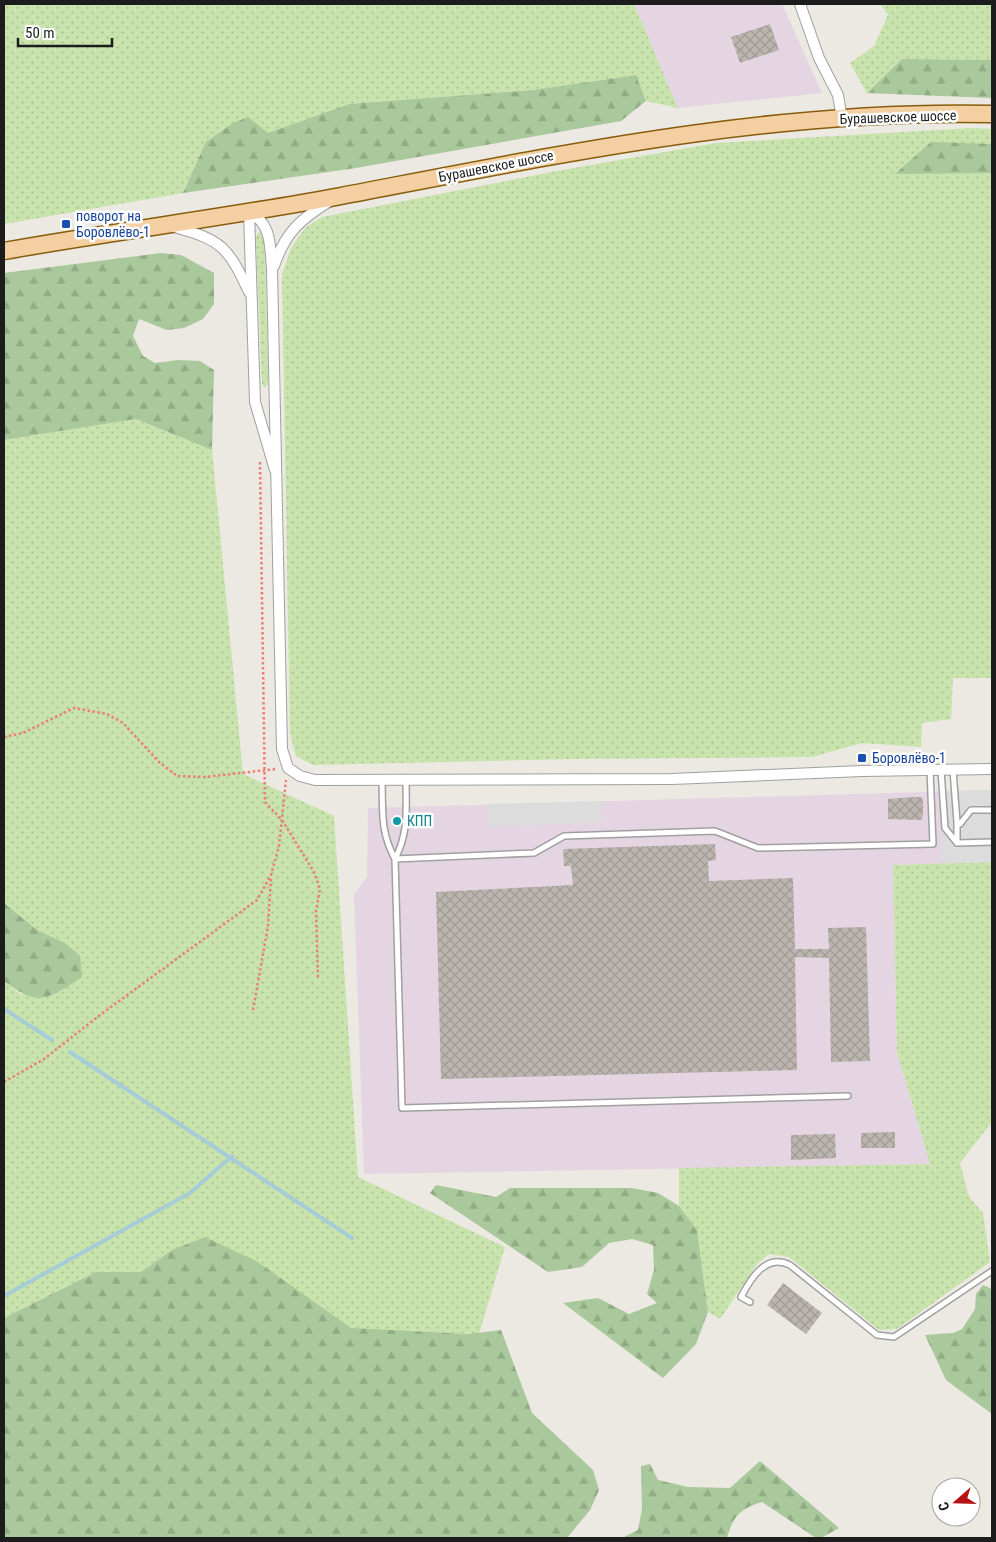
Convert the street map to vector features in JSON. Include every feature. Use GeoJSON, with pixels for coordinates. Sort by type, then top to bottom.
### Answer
{"type":"FeatureCollection","features":[{"type":"Feature","properties":{"kind":"main road","name":"Бурашевское шоссе"},"geometry":{"type":"LineString","coordinates":[[4,251],[249,212],[620,143],[764,125],[926,114],[992,114]]}},
{"type":"Feature","properties":{"kind":"street"},"geometry":{"type":"LineString","coordinates":[[800,4],[819,58],[838,95],[842,119]]}},
{"type":"Feature","properties":{"kind":"street"},"geometry":{"type":"LineString","coordinates":[[272,269],[280,250],[307,214],[338,196]]}},
{"type":"Feature","properties":{"kind":"street"},"geometry":{"type":"LineString","coordinates":[[275,470],[255,402],[250,295],[249,212],[258,216],[269,234],[272,269],[282,749],[288,768],[300,776],[315,780],[382,781],[672,779],[862,771],[992,769]]}},
{"type":"Feature","properties":{"kind":"street"},"geometry":{"type":"LineString","coordinates":[[166,225],[194,233],[220,245],[234,260],[250,295]]}},
{"type":"Feature","properties":{"kind":"lane"},"geometry":{"type":"LineString","coordinates":[[395,859],[534,853],[564,836],[715,831],[758,848],[933,844],[936,770]]}},
{"type":"Feature","properties":{"kind":"lane"},"geometry":{"type":"LineString","coordinates":[[936,770],[946,828],[957,843]]}},
{"type":"Feature","properties":{"kind":"lane"},"geometry":{"type":"LineString","coordinates":[[953,770],[957,843]]}},
{"type":"Feature","properties":{"kind":"lane"},"geometry":{"type":"LineString","coordinates":[[382,781],[384,832],[386,841],[395,859],[402,1108],[848,1096]]}},
{"type":"Feature","properties":{"kind":"lane"},"geometry":{"type":"LineString","coordinates":[[395,859],[404,842],[406,781]]}},
{"type":"Feature","properties":{"kind":"lane"},"geometry":{"type":"LineString","coordinates":[[957,822],[960,824],[971,810],[992,810]]}},
{"type":"Feature","properties":{"kind":"lane"},"geometry":{"type":"LineString","coordinates":[[957,843],[992,842]]}},
{"type":"Feature","properties":{"kind":"lane"},"geometry":{"type":"LineString","coordinates":[[750,1302],[741,1297],[746,1287],[768,1262],[780,1260],[790,1265],[877,1335],[894,1337],[992,1271]]}},
{"type":"Feature","properties":{"kind":"path"},"geometry":{"type":"LineString","coordinates":[[4,738],[22,733],[74,708],[107,714],[124,723],[159,762],[177,776],[205,777],[288,768],[279,846],[271,875],[268,926],[253,1010]]}},
{"type":"Feature","properties":{"kind":"path"},"geometry":{"type":"LineString","coordinates":[[4,1082],[44,1059],[100,1015],[257,900],[271,875]]}},
{"type":"Feature","properties":{"kind":"shaded area"},"geometry":{"type":"Polygon","coordinates":[[[634,4],[782,4],[822,93],[678,108],[634,4]]]}},
{"type":"Feature","properties":{"kind":"shaded area"},"geometry":{"type":"Polygon","coordinates":[[[992,790],[992,862],[893,865],[897,1052],[930,1164],[364,1174],[354,895],[367,877],[368,808],[992,790]]]}},
{"type":"Feature","properties":{"kind":"shaded area"},"geometry":{"type":"Polygon","coordinates":[[[992,790],[992,862],[942,863],[939,791],[992,790]]]}},
{"type":"Feature","properties":{"kind":"shaded area"},"geometry":{"type":"Polygon","coordinates":[[[601,801],[602,822],[489,827],[487,804],[601,801]]]}},
{"type":"Feature","properties":{"kind":"green space"},"geometry":{"type":"Polygon","coordinates":[[[4,4],[634,4],[678,108],[646,101],[635,75],[533,90],[349,104],[268,133],[195,169],[183,193],[4,224],[4,4]]]}},
{"type":"Feature","properties":{"kind":"green space"},"geometry":{"type":"Polygon","coordinates":[[[880,4],[992,4],[992,60],[902,59],[867,93],[850,63],[874,46],[888,15],[880,4]]]}},
{"type":"Feature","properties":{"kind":"green space"},"geometry":{"type":"Polygon","coordinates":[[[902,59],[992,60],[992,98],[867,93],[902,59]]]}},
{"type":"Feature","properties":{"kind":"green space"},"geometry":{"type":"Polygon","coordinates":[[[636,75],[646,101],[621,121],[356,168],[183,193],[206,142],[233,123],[248,117],[268,133],[349,104],[533,90],[636,75]]]}},
{"type":"Feature","properties":{"kind":"green space"},"geometry":{"type":"Polygon","coordinates":[[[972,128],[992,129],[992,678],[953,678],[951,719],[922,723],[921,747],[862,743],[812,757],[572,759],[313,765],[296,756],[290,734],[282,275],[291,248],[305,228],[322,217],[557,171],[716,143],[972,128]]]}},
{"type":"Feature","properties":{"kind":"green space"},"geometry":{"type":"Polygon","coordinates":[[[931,142],[992,144],[992,173],[895,174],[931,142]]]}},
{"type":"Feature","properties":{"kind":"green space"},"geometry":{"type":"Polygon","coordinates":[[[261,232],[265,238],[268,384],[265,388],[262,384],[256,238],[258,233],[261,232]]]}},
{"type":"Feature","properties":{"kind":"green space"},"geometry":{"type":"Polygon","coordinates":[[[161,253],[181,255],[214,273],[214,304],[203,319],[184,328],[167,330],[139,319],[133,336],[143,356],[155,363],[178,360],[200,361],[214,370],[212,450],[136,419],[4,440],[4,273],[161,253]]]}},
{"type":"Feature","properties":{"kind":"green space"},"geometry":{"type":"Polygon","coordinates":[[[136,419],[212,450],[243,774],[334,816],[358,1177],[505,1247],[479,1334],[351,1329],[258,1262],[172,1250],[141,1272],[96,1272],[4,1318],[4,981],[22,995],[65,943],[37,930],[4,903],[4,440],[136,419]]]}},
{"type":"Feature","properties":{"kind":"green space"},"geometry":{"type":"Polygon","coordinates":[[[992,862],[991,1123],[960,1163],[969,1197],[983,1213],[990,1262],[897,1329],[879,1330],[789,1257],[769,1254],[757,1264],[720,1319],[708,1312],[697,1230],[679,1206],[679,1168],[930,1164],[897,1052],[893,865],[992,862]]]}},
{"type":"Feature","properties":{"kind":"green space"},"geometry":{"type":"Polygon","coordinates":[[[4,903],[37,930],[65,943],[80,956],[82,977],[60,991],[43,997],[26,995],[4,981],[4,903]]]}},
{"type":"Feature","properties":{"kind":"green space"},"geometry":{"type":"Polygon","coordinates":[[[436,1185],[496,1197],[510,1188],[632,1188],[658,1193],[679,1206],[697,1230],[708,1312],[696,1344],[663,1378],[563,1303],[598,1298],[629,1314],[657,1303],[647,1294],[654,1270],[653,1245],[632,1239],[609,1243],[582,1267],[548,1272],[430,1193],[436,1185]]]}},
{"type":"Feature","properties":{"kind":"green space"},"geometry":{"type":"Polygon","coordinates":[[[205,1237],[258,1262],[351,1328],[470,1334],[501,1330],[532,1413],[593,1470],[599,1490],[590,1510],[567,1538],[4,1538],[4,1318],[96,1272],[141,1272],[172,1250],[205,1237]]]}},
{"type":"Feature","properties":{"kind":"green space"},"geometry":{"type":"Polygon","coordinates":[[[983,1285],[992,1289],[992,1414],[946,1380],[925,1335],[953,1333],[962,1329],[975,1309],[976,1294],[983,1285]]]}},
{"type":"Feature","properties":{"kind":"green space"},"geometry":{"type":"Polygon","coordinates":[[[760,1461],[839,1528],[821,1538],[816,1538],[762,1502],[742,1511],[738,1515],[732,1524],[727,1538],[622,1538],[638,1530],[642,1509],[641,1466],[650,1464],[658,1480],[688,1487],[730,1488],[760,1461]]]}},
{"type":"Feature","properties":{"kind":"building"},"geometry":{"type":"Polygon","coordinates":[[[770,24],[779,50],[740,63],[731,37],[770,24]]]}},
{"type":"Feature","properties":{"kind":"building"},"geometry":{"type":"Polygon","coordinates":[[[921,797],[923,800],[921,820],[888,819],[888,799],[921,797]]]}},
{"type":"Feature","properties":{"kind":"building","name":"КПП"},"geometry":{"type":"Polygon","coordinates":[[[393,816],[401,816],[401,825],[393,825],[393,816]]]}},
{"type":"Feature","properties":{"kind":"building"},"geometry":{"type":"Polygon","coordinates":[[[715,844],[716,860],[708,861],[709,881],[793,878],[795,949],[829,949],[828,928],[866,927],[870,1061],[831,1062],[829,958],[795,957],[797,1070],[441,1079],[436,892],[573,885],[571,866],[564,866],[563,849],[715,844]]]}},
{"type":"Feature","properties":{"kind":"building"},"geometry":{"type":"Polygon","coordinates":[[[895,1132],[895,1148],[861,1148],[861,1133],[895,1132]]]}},
{"type":"Feature","properties":{"kind":"building"},"geometry":{"type":"Polygon","coordinates":[[[835,1134],[836,1158],[791,1160],[791,1135],[835,1134]]]}},
{"type":"Feature","properties":{"kind":"building"},"geometry":{"type":"Polygon","coordinates":[[[783,1283],[822,1313],[806,1334],[767,1305],[783,1283]]]}},
{"type":"Feature","properties":{"kind":"waterway"},"geometry":{"type":"LineString","coordinates":[[4,1009],[52,1040]]}},
{"type":"Feature","properties":{"kind":"waterway"},"geometry":{"type":"LineString","coordinates":[[70,1052],[352,1238]]}},
{"type":"Feature","properties":{"kind":"waterway"},"geometry":{"type":"LineString","coordinates":[[4,1296],[190,1193],[232,1156]]}},
{"type":"Feature","properties":{"kind":"place","name":"поворот на Боровлёво-1"},"geometry":{"type":"Point","coordinates":[66,224]}},
{"type":"Feature","properties":{"kind":"place","name":"Боровлёво-1"},"geometry":{"type":"Point","coordinates":[862,758]}},
{"type":"Feature","properties":{"kind":"place","name":"КПП"},"geometry":{"type":"Point","coordinates":[397,821]}}]}
